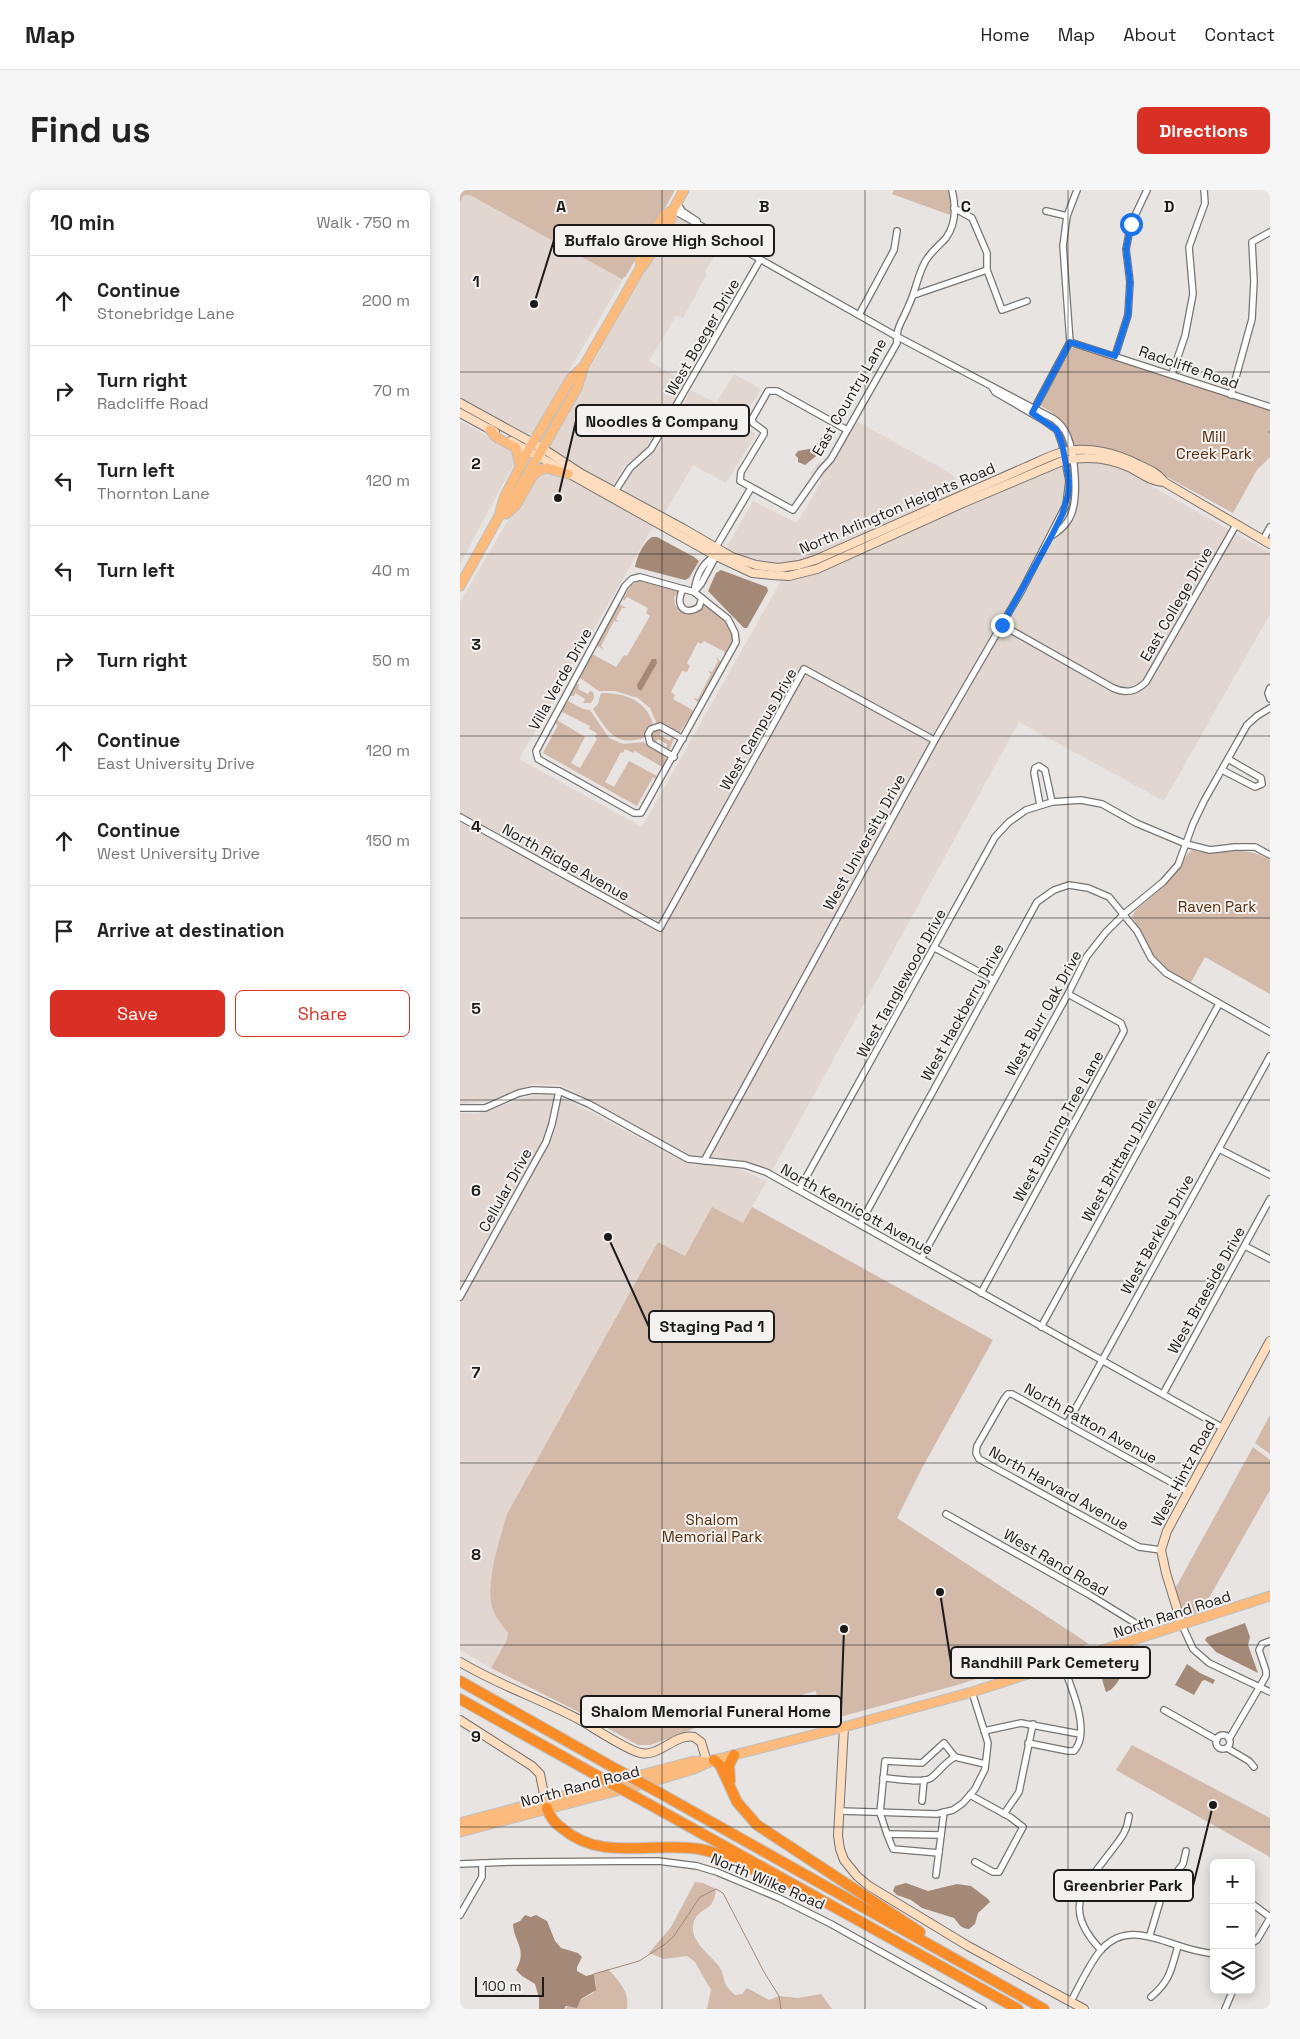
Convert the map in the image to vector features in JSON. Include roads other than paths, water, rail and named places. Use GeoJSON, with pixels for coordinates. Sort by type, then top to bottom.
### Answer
{"type":"FeatureCollection","features":[{"type":"Feature","properties":{"kind":"highway"},"geometry":{"type":"LineString","coordinates":[[460,1682],[1044,2009]]}},
{"type":"Feature","properties":{"kind":"highway"},"geometry":{"type":"LineString","coordinates":[[460,1699],[1018,2009]]}},
{"type":"Feature","properties":{"kind":"highway"},"geometry":{"type":"LineString","coordinates":[[731,1787],[729,1765],[734,1755]]}},
{"type":"Feature","properties":{"kind":"highway"},"geometry":{"type":"LineString","coordinates":[[710,1761],[720,1765],[742,1810],[757,1825],[928,1937],[943,1952]]}},
{"type":"Feature","properties":{"kind":"highway"},"geometry":{"type":"LineString","coordinates":[[546,1804],[549,1816],[561,1828],[573,1838],[587,1844],[610,1848],[683,1848],[719,1854],[864,1924]]}},
{"type":"Feature","properties":{"kind":"main road"},"geometry":{"type":"LineString","coordinates":[[496,520],[517,493],[577,388],[584,366],[641,266],[645,263],[671,219],[675,206],[684,190]]}},
{"type":"Feature","properties":{"kind":"main road"},"geometry":{"type":"LineString","coordinates":[[460,586],[496,520],[504,498],[530,447],[571,378],[584,366]]}},
{"type":"Feature","properties":{"kind":"main road","name":"North Arlington Heights Road"},"geometry":{"type":"LineString","coordinates":[[460,403],[530,447]]}},
{"type":"Feature","properties":{"kind":"main road","name":"North Arlington Heights Road"},"geometry":{"type":"LineString","coordinates":[[460,413],[490,430],[530,447],[582,474],[716,556],[758,574],[789,576],[826,566],[1068,456]]}},
{"type":"Feature","properties":{"kind":"main road"},"geometry":{"type":"LineString","coordinates":[[490,430],[496,437],[516,448],[520,466]]}},
{"type":"Feature","properties":{"kind":"main road","name":"North Arlington Heights Road"},"geometry":{"type":"LineString","coordinates":[[540,452],[568,474],[614,494],[732,557],[756,566],[778,568],[799,565],[815,560],[1026,467],[1068,456],[1094,458],[1116,463],[1131,468],[1156,482],[1164,482],[1266,542]]}},
{"type":"Feature","properties":{"kind":"main road"},"geometry":{"type":"LineString","coordinates":[[496,520],[516,505],[533,475],[540,470],[547,468],[568,474]]}},
{"type":"Feature","properties":{"kind":"main road","name":"West Hintz Road"},"geometry":{"type":"LineString","coordinates":[[1182,1626],[1161,1550],[1166,1531],[1270,1342]]}},
{"type":"Feature","properties":{"kind":"main road","name":"North Rand Road"},"geometry":{"type":"LineString","coordinates":[[460,1823],[662,1778],[694,1769],[710,1761],[972,1692],[1182,1626],[1270,1596]]}},
{"type":"Feature","properties":{"kind":"main road"},"geometry":{"type":"LineString","coordinates":[[460,1662],[477,1672],[578,1719],[638,1752],[652,1752],[686,1738],[694,1737],[701,1742],[710,1761]]}},
{"type":"Feature","properties":{"kind":"main road"},"geometry":{"type":"LineString","coordinates":[[461,1724],[532,1766],[540,1774],[546,1804]]}},
{"type":"Feature","properties":{"kind":"main road"},"geometry":{"type":"LineString","coordinates":[[844,1727],[838,1836],[844,1860],[857,1876],[869,1886],[968,1946],[1084,2009]]}},
{"type":"Feature","properties":{"kind":"main road","name":"North Rand Road"},"geometry":{"type":"LineString","coordinates":[[460,1832],[546,1804]]}},
{"type":"Feature","properties":{"kind":"street","name":"East Country Lane"},"geometry":{"type":"LineString","coordinates":[[751,488],[793,510],[831,459],[897,343],[896,336],[899,324],[914,295],[924,264],[932,250],[946,237],[954,222],[952,190]]}},
{"type":"Feature","properties":{"kind":"street"},"geometry":{"type":"LineString","coordinates":[[1034,410],[1070,342],[1063,246],[1067,216],[1077,190]]}},
{"type":"Feature","properties":{"kind":"street"},"geometry":{"type":"LineString","coordinates":[[1115,356],[1128,315],[1130,282],[1126,249],[1131,224],[1147,190]]}},
{"type":"Feature","properties":{"kind":"street"},"geometry":{"type":"LineString","coordinates":[[1172,374],[1185,336],[1193,294],[1189,247],[1205,203],[1204,190]]}},
{"type":"Feature","properties":{"kind":"street","name":"West University Drive"},"geometry":{"type":"LineString","coordinates":[[675,206],[697,223],[760,260],[992,388],[995,392],[1034,410],[1060,425],[1067,436],[1069,481],[1068,494],[1062,515],[1051,537],[934,740],[704,1162]]}},
{"type":"Feature","properties":{"kind":"street"},"geometry":{"type":"LineString","coordinates":[[954,208],[972,218],[987,253],[987,270],[1002,310],[1027,301]]}},
{"type":"Feature","properties":{"kind":"street"},"geometry":{"type":"LineString","coordinates":[[1046,211],[1067,216]]}},
{"type":"Feature","properties":{"kind":"street"},"geometry":{"type":"LineString","coordinates":[[859,315],[894,250],[897,231]]}},
{"type":"Feature","properties":{"kind":"street"},"geometry":{"type":"LineString","coordinates":[[1231,395],[1252,320],[1254,281],[1252,242],[1270,232]]}},
{"type":"Feature","properties":{"kind":"street","name":"West Boeger Drive"},"geometry":{"type":"LineString","coordinates":[[614,494],[630,468],[651,449],[760,260]]}},
{"type":"Feature","properties":{"kind":"street"},"geometry":{"type":"LineString","coordinates":[[914,295],[987,270]]}},
{"type":"Feature","properties":{"kind":"street","name":"Radcliffe Road"},"geometry":{"type":"LineString","coordinates":[[1070,342],[1270,407]]}},
{"type":"Feature","properties":{"kind":"street"},"geometry":{"type":"LineString","coordinates":[[694,592],[701,584],[716,556],[716,547],[751,488],[740,480],[740,474],[764,434],[764,431],[753,423],[752,419],[768,391],[777,391],[848,430]]}},
{"type":"Feature","properties":{"kind":"street","name":"East College Drive"},"geometry":{"type":"LineString","coordinates":[[1002,625],[1113,688],[1124,692],[1133,691],[1146,682],[1236,524]]}},
{"type":"Feature","properties":{"kind":"street"},"geometry":{"type":"LineString","coordinates":[[1266,542],[1270,527]]}},
{"type":"Feature","properties":{"kind":"street","name":"Villa Verde Drive"},"geometry":{"type":"LineString","coordinates":[[640,577],[694,592],[728,619],[735,632],[736,642],[674,757],[641,813],[634,813],[538,759],[536,751],[625,586],[632,579],[640,577]]}},
{"type":"Feature","properties":{"kind":"street"},"geometry":{"type":"LineString","coordinates":[[683,589],[678,597],[679,602],[685,609],[694,610],[698,607],[702,598]]}},
{"type":"Feature","properties":{"kind":"street","name":"West Campus Drive"},"geometry":{"type":"LineString","coordinates":[[660,928],[804,669],[934,740]]}},
{"type":"Feature","properties":{"kind":"street"},"geometry":{"type":"LineString","coordinates":[[1270,688],[1268,693],[1270,699]]}},
{"type":"Feature","properties":{"kind":"street","name":"West Burr Oak Drive"},"geometry":{"type":"LineString","coordinates":[[921,1259],[1068,994],[1087,956],[1124,914],[1163,882],[1178,865],[1196,816],[1247,725],[1270,708]]}},
{"type":"Feature","properties":{"kind":"street"},"geometry":{"type":"LineString","coordinates":[[674,757],[650,743],[648,734],[652,729],[660,726],[683,739]]}},
{"type":"Feature","properties":{"kind":"street"},"geometry":{"type":"LineString","coordinates":[[1222,770],[1255,787],[1262,784],[1261,778],[1228,759]]}},
{"type":"Feature","properties":{"kind":"street"},"geometry":{"type":"LineString","coordinates":[[1040,805],[1034,773],[1035,768],[1039,766],[1045,770],[1052,802]]}},
{"type":"Feature","properties":{"kind":"street","name":"West Tanglewood Drive"},"geometry":{"type":"LineString","coordinates":[[799,1190],[995,837],[1009,822],[1026,810],[1040,805],[1052,802],[1082,800],[1102,804],[1136,823],[1186,844],[1210,850],[1255,847],[1270,855]]}},
{"type":"Feature","properties":{"kind":"street","name":"North Ridge Avenue"},"geometry":{"type":"LineString","coordinates":[[460,817],[660,928]]}},
{"type":"Feature","properties":{"kind":"street","name":"West Hackberry Drive"},"geometry":{"type":"LineString","coordinates":[[860,1224],[1037,902],[1054,890],[1069,885],[1088,888],[1109,897],[1137,931],[1151,958],[1166,973],[1270,1032]]}},
{"type":"Feature","properties":{"kind":"street"},"geometry":{"type":"LineString","coordinates":[[935,948],[994,980]]}},
{"type":"Feature","properties":{"kind":"street","name":"West Burning Tree Lane"},"geometry":{"type":"LineString","coordinates":[[981,1293],[1124,1031],[1121,1023],[1068,994]]}},
{"type":"Feature","properties":{"kind":"street","name":"West Brittany Drive"},"geometry":{"type":"LineString","coordinates":[[1041,1327],[1219,1004]]}},
{"type":"Feature","properties":{"kind":"street","name":"West Berkley Drive"},"geometry":{"type":"LineString","coordinates":[[1067,1424],[1270,1056]]}},
{"type":"Feature","properties":{"kind":"street","name":"North Kennicott Avenue"},"geometry":{"type":"LineString","coordinates":[[460,1108],[485,1108],[519,1093],[533,1090],[559,1091],[589,1104],[688,1159],[745,1166],[766,1172],[1222,1428]]}},
{"type":"Feature","properties":{"kind":"street","name":"Cellular Drive"},"geometry":{"type":"LineString","coordinates":[[460,1297],[546,1142],[559,1091]]}},
{"type":"Feature","properties":{"kind":"street"},"geometry":{"type":"LineString","coordinates":[[1219,1149],[1270,1175]]}},
{"type":"Feature","properties":{"kind":"street","name":"West Braeside Drive"},"geometry":{"type":"LineString","coordinates":[[1163,1394],[1270,1199]]}},
{"type":"Feature","properties":{"kind":"street"},"geometry":{"type":"LineString","coordinates":[[1245,1246],[1270,1259]]}},
{"type":"Feature","properties":{"kind":"street","name":"North Patton Avenue"},"geometry":{"type":"LineString","coordinates":[[976,1454],[976,1446],[1004,1399],[1009,1394],[1015,1395],[1187,1491]]}},
{"type":"Feature","properties":{"kind":"street","name":"North Harvard Avenue"},"geometry":{"type":"LineString","coordinates":[[976,1454],[979,1459],[1139,1547],[1161,1550]]}},
{"type":"Feature","properties":{"kind":"street","name":"West Rand Road"},"geometry":{"type":"LineString","coordinates":[[946,1514],[1088,1594],[1145,1629],[1148,1636]]}},
{"type":"Feature","properties":{"kind":"street"},"geometry":{"type":"LineString","coordinates":[[1182,1626],[1192,1649],[1209,1663],[1270,1692]]}},
{"type":"Feature","properties":{"kind":"street"},"geometry":{"type":"LineString","coordinates":[[1226,1748],[1230,1743],[1229,1739],[1260,1687],[1266,1671],[1259,1650],[1260,1646],[1270,1641]]}},
{"type":"Feature","properties":{"kind":"street"},"geometry":{"type":"LineString","coordinates":[[1028,1743],[1072,1751],[1077,1747],[1081,1722],[1062,1663]]}},
{"type":"Feature","properties":{"kind":"street"},"geometry":{"type":"LineString","coordinates":[[840,1811],[937,1814],[953,1810],[963,1803],[978,1782],[985,1764],[988,1743],[972,1692]]}},
{"type":"Feature","properties":{"kind":"street"},"geometry":{"type":"LineString","coordinates":[[1164,1710],[1217,1740],[1220,1748],[1226,1748],[1250,1760],[1254,1767]]}},
{"type":"Feature","properties":{"kind":"street"},"geometry":{"type":"LineString","coordinates":[[984,1731],[1014,1723],[1033,1724],[1080,1734]]}},
{"type":"Feature","properties":{"kind":"street"},"geometry":{"type":"LineString","coordinates":[[1004,1814],[1019,1792],[1033,1724]]}},
{"type":"Feature","properties":{"kind":"street"},"geometry":{"type":"LineString","coordinates":[[1217,1740],[1224,1736],[1229,1739]]}},
{"type":"Feature","properties":{"kind":"street"},"geometry":{"type":"LineString","coordinates":[[939,1853],[893,1849],[880,1812],[884,1761],[922,1763],[944,1743],[955,1757],[985,1764]]}},
{"type":"Feature","properties":{"kind":"street"},"geometry":{"type":"LineString","coordinates":[[883,1778],[924,1780],[930,1778],[949,1760],[955,1757]]}},
{"type":"Feature","properties":{"kind":"street"},"geometry":{"type":"LineString","coordinates":[[922,1801],[924,1780]]}},
{"type":"Feature","properties":{"kind":"street"},"geometry":{"type":"LineString","coordinates":[[970,1795],[1023,1827],[999,1872],[994,1872],[975,1862]]}},
{"type":"Feature","properties":{"kind":"street"},"geometry":{"type":"LineString","coordinates":[[936,1875],[944,1812]]}},
{"type":"Feature","properties":{"kind":"street"},"geometry":{"type":"LineString","coordinates":[[1101,1950],[1088,1936],[1081,1923],[1079,1912],[1080,1898],[1086,1883],[1128,1829],[1129,1816]]}},
{"type":"Feature","properties":{"kind":"street"},"geometry":{"type":"LineString","coordinates":[[887,1834],[941,1835]]}},
{"type":"Feature","properties":{"kind":"street"},"geometry":{"type":"LineString","coordinates":[[1150,1935],[1164,1888],[1183,1864],[1186,1851]]}},
{"type":"Feature","properties":{"kind":"street","name":"North Wilke Road"},"geometry":{"type":"LineString","coordinates":[[460,1864],[658,1861],[698,1866],[779,1898],[831,1924],[983,2009]]}},
{"type":"Feature","properties":{"kind":"street"},"geometry":{"type":"LineString","coordinates":[[460,1915],[482,1877],[482,1863]]}},
{"type":"Feature","properties":{"kind":"street"},"geometry":{"type":"LineString","coordinates":[[1252,1904],[1270,1917],[1255,1941]]}},
{"type":"Feature","properties":{"kind":"street"},"geometry":{"type":"LineString","coordinates":[[1071,2001],[1101,1950],[1110,1942],[1122,1936],[1150,1935],[1178,1946],[1210,1953]]}},
{"type":"Feature","properties":{"kind":"street"},"geometry":{"type":"LineString","coordinates":[[1151,1996],[1164,1986],[1170,1974],[1178,1946]]}},
{"type":"Feature","properties":{"kind":"street"},"geometry":{"type":"LineString","coordinates":[[1225,2009],[1231,1994]]}},
{"type":"Feature","properties":{"kind":"waterway"},"geometry":{"type":"LineString","coordinates":[[594,1974],[639,1961],[664,1945],[674,1936],[700,1897],[716,1889],[723,1893],[764,1972],[779,1996],[781,2009]]}},
{"type":"Feature","properties":{"kind":"place","name":"Buffalo Grove High School"},"geometry":{"type":"Point","coordinates":[534,304]}},
{"type":"Feature","properties":{"kind":"place","name":"Noodles & Company"},"geometry":{"type":"Point","coordinates":[558,498]}},
{"type":"Feature","properties":{"kind":"place","name":"Staging Pad 1"},"geometry":{"type":"Point","coordinates":[608,1237]}},
{"type":"Feature","properties":{"kind":"place","name":"Randhill Park Cemetery"},"geometry":{"type":"Point","coordinates":[940,1592]}},
{"type":"Feature","properties":{"kind":"place","name":"Shalom Memorial Funeral Home"},"geometry":{"type":"Point","coordinates":[844,1629]}},
{"type":"Feature","properties":{"kind":"place","name":"Greenbrier Park"},"geometry":{"type":"Point","coordinates":[1213,1805]}},
{"type":"Feature","properties":{"kind":"park label","name":"Mill Creek Park"},"geometry":{"type":"Point","coordinates":[1214,444]}},
{"type":"Feature","properties":{"kind":"park label","name":"Raven Park"},"geometry":{"type":"Point","coordinates":[1217,906]}},
{"type":"Feature","properties":{"kind":"park label","name":"Shalom Memorial Park"},"geometry":{"type":"Point","coordinates":[712,1528]}}]}
